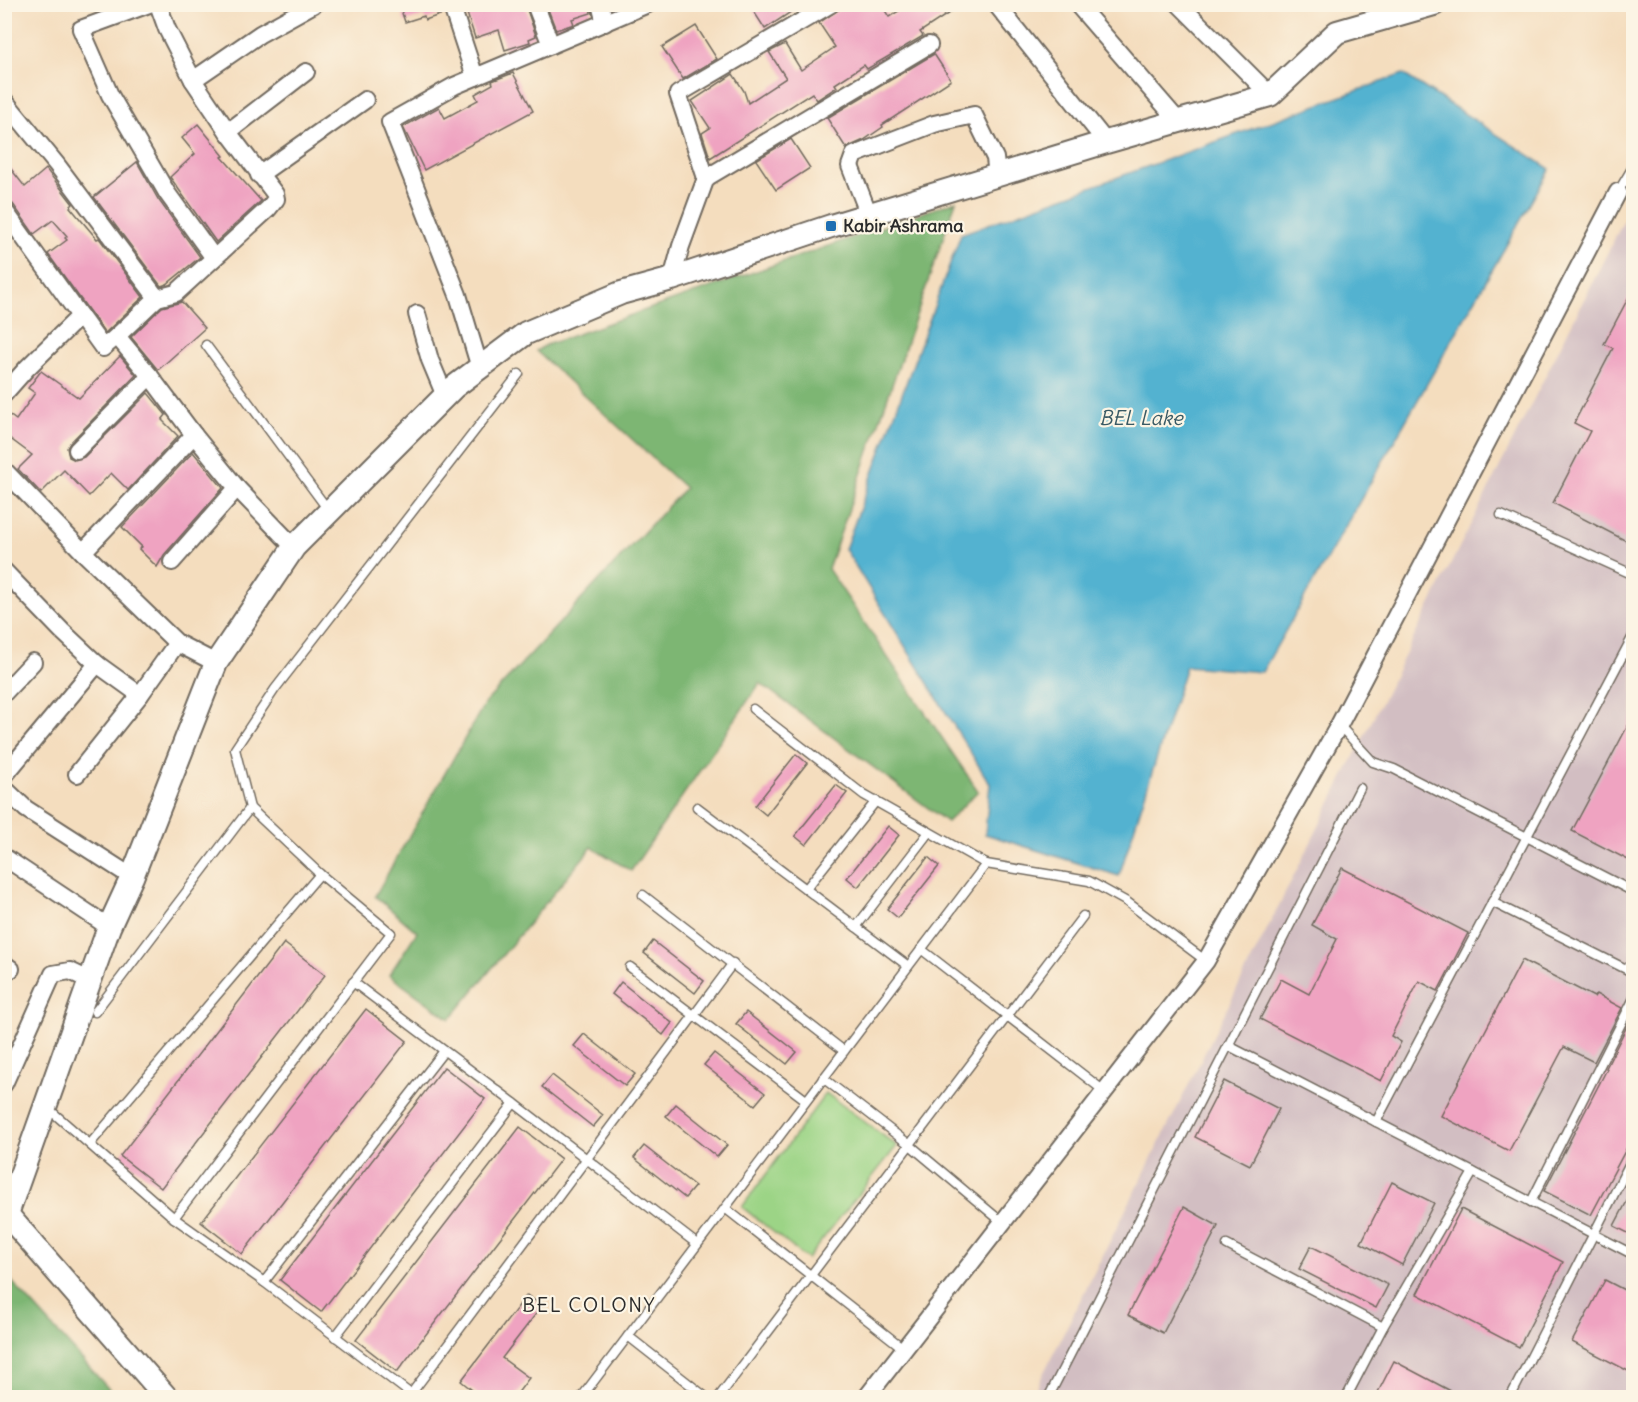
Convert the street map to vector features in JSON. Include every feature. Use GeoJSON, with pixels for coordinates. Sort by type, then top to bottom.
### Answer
{"type":"FeatureCollection","features":[{"type":"Feature","properties":{"kind":"street"},"geometry":{"type":"LineString","coordinates":[[149,4],[81,29],[110,95],[167,193],[214,258]]}},
{"type":"Feature","properties":{"kind":"street"},"geometry":{"type":"LineString","coordinates":[[4,210],[104,348],[157,298],[176,292],[268,209],[276,199],[193,80],[167,29],[158,4]]}},
{"type":"Feature","properties":{"kind":"street"},"geometry":{"type":"LineString","coordinates":[[193,80],[260,34],[314,4]]}},
{"type":"Feature","properties":{"kind":"street"},"geometry":{"type":"LineString","coordinates":[[451,4],[475,77]]}},
{"type":"Feature","properties":{"kind":"street"},"geometry":{"type":"LineString","coordinates":[[535,4],[551,45]]}},
{"type":"Feature","properties":{"kind":"street"},"geometry":{"type":"LineString","coordinates":[[600,4],[604,23]]}},
{"type":"Feature","properties":{"kind":"street"},"geometry":{"type":"LineString","coordinates":[[480,368],[458,295],[390,122],[454,86],[648,4]]}},
{"type":"Feature","properties":{"kind":"street"},"geometry":{"type":"LineString","coordinates":[[672,279],[681,246],[706,178],[678,94],[831,4]]}},
{"type":"Feature","properties":{"kind":"street"},"geometry":{"type":"LineString","coordinates":[[996,4],[1106,142]]}},
{"type":"Feature","properties":{"kind":"street"},"geometry":{"type":"LineString","coordinates":[[1077,4],[1179,122]]}},
{"type":"Feature","properties":{"kind":"street"},"geometry":{"type":"LineString","coordinates":[[1179,4],[1270,96]]}},
{"type":"Feature","properties":{"kind":"street"},"geometry":{"type":"LineString","coordinates":[[167,1398],[6,1213],[109,927],[132,877],[216,663],[294,547],[454,387],[526,333],[621,293],[1106,142],[1270,96],[1337,33],[1434,4]]}},
{"type":"Feature","properties":{"kind":"street"},"geometry":{"type":"LineString","coordinates":[[706,178],[929,45]]}},
{"type":"Feature","properties":{"kind":"street"},"geometry":{"type":"LineString","coordinates":[[228,132],[306,72]]}},
{"type":"Feature","properties":{"kind":"street"},"geometry":{"type":"LineString","coordinates":[[4,100],[57,165],[157,298]]}},
{"type":"Feature","properties":{"kind":"street"},"geometry":{"type":"LineString","coordinates":[[260,175],[365,100]]}},
{"type":"Feature","properties":{"kind":"street"},"geometry":{"type":"LineString","coordinates":[[869,215],[850,166],[854,154],[934,124],[974,115],[995,158],[997,176]]}},
{"type":"Feature","properties":{"kind":"street"},"geometry":{"type":"LineString","coordinates":[[867,1398],[903,1348],[1206,961],[1339,726],[1618,192]]}},
{"type":"Feature","properties":{"kind":"street"},"geometry":{"type":"LineString","coordinates":[[417,314],[430,360],[445,396]]}},
{"type":"Feature","properties":{"kind":"street"},"geometry":{"type":"LineString","coordinates":[[4,394],[80,316]]}},
{"type":"Feature","properties":{"kind":"street"},"geometry":{"type":"LineString","coordinates":[[117,336],[237,488],[294,547]]}},
{"type":"Feature","properties":{"kind":"street"},"geometry":{"type":"LineString","coordinates":[[77,450],[150,376]]}},
{"type":"Feature","properties":{"kind":"street"},"geometry":{"type":"LineString","coordinates":[[83,552],[194,435]]}},
{"type":"Feature","properties":{"kind":"street"},"geometry":{"type":"LineString","coordinates":[[4,470],[83,552],[177,643],[216,663]]}},
{"type":"Feature","properties":{"kind":"street"},"geometry":{"type":"LineString","coordinates":[[172,562],[237,488]]}},
{"type":"Feature","properties":{"kind":"street"},"geometry":{"type":"LineString","coordinates":[[4,571],[97,664],[140,695]]}},
{"type":"Feature","properties":{"kind":"street"},"geometry":{"type":"LineString","coordinates":[[77,774],[140,695],[177,643]]}},
{"type":"Feature","properties":{"kind":"street"},"geometry":{"type":"LineString","coordinates":[[4,693],[33,662]]}},
{"type":"Feature","properties":{"kind":"street"},"geometry":{"type":"LineString","coordinates":[[4,776],[97,664]]}},
{"type":"Feature","properties":{"kind":"street"},"geometry":{"type":"LineString","coordinates":[[4,788],[26,809],[132,877]]}},
{"type":"Feature","properties":{"kind":"street"},"geometry":{"type":"LineString","coordinates":[[4,856],[109,927]]}},
{"type":"Feature","properties":{"kind":"street"},"geometry":{"type":"LineString","coordinates":[[4,1084],[53,974],[70,971],[91,981]]}},
{"type":"Feature","properties":{"kind":"lane"},"geometry":{"type":"LineString","coordinates":[[1618,192],[1634,165]]}},
{"type":"Feature","properties":{"kind":"lane"},"geometry":{"type":"LineString","coordinates":[[206,345],[329,511]]}},
{"type":"Feature","properties":{"kind":"lane"},"geometry":{"type":"LineString","coordinates":[[174,1218],[391,933],[320,874],[250,808],[235,749],[275,689],[519,374]]}},
{"type":"Feature","properties":{"kind":"lane"},"geometry":{"type":"LineString","coordinates":[[1501,515],[1634,575]]}},
{"type":"Feature","properties":{"kind":"lane"},"geometry":{"type":"LineString","coordinates":[[1376,1122],[1634,634]]}},
{"type":"Feature","properties":{"kind":"lane"},"geometry":{"type":"LineString","coordinates":[[753,709],[864,795],[986,864],[1089,881],[1127,902],[1206,961]]}},
{"type":"Feature","properties":{"kind":"lane"},"geometry":{"type":"LineString","coordinates":[[1339,726],[1373,762],[1394,769],[1634,892]]}},
{"type":"Feature","properties":{"kind":"lane"},"geometry":{"type":"LineString","coordinates":[[1048,1398],[1360,788]]}},
{"type":"Feature","properties":{"kind":"lane"},"geometry":{"type":"LineString","coordinates":[[806,889],[876,801]]}},
{"type":"Feature","properties":{"kind":"lane"},"geometry":{"type":"LineString","coordinates":[[697,807],[908,966]]}},
{"type":"Feature","properties":{"kind":"lane"},"geometry":{"type":"LineString","coordinates":[[95,1012],[250,808]]}},
{"type":"Feature","properties":{"kind":"lane"},"geometry":{"type":"LineString","coordinates":[[856,927],[929,832]]}},
{"type":"Feature","properties":{"kind":"lane"},"geometry":{"type":"LineString","coordinates":[[581,1398],[986,864]]}},
{"type":"Feature","properties":{"kind":"lane"},"geometry":{"type":"LineString","coordinates":[[90,1144],[320,874]]}},
{"type":"Feature","properties":{"kind":"lane"},"geometry":{"type":"LineString","coordinates":[[643,895],[844,1051]]}},
{"type":"Feature","properties":{"kind":"lane"},"geometry":{"type":"LineString","coordinates":[[1492,902],[1634,973]]}},
{"type":"Feature","properties":{"kind":"lane"},"geometry":{"type":"LineString","coordinates":[[718,1398],[1083,916]]}},
{"type":"Feature","properties":{"kind":"lane"},"geometry":{"type":"LineString","coordinates":[[921,949],[1104,1091]]}},
{"type":"Feature","properties":{"kind":"lane"},"geometry":{"type":"LineString","coordinates":[[50,1110],[174,1218],[264,1282],[412,1396],[733,963]]}},
{"type":"Feature","properties":{"kind":"lane"},"geometry":{"type":"LineString","coordinates":[[630,967],[806,1100]]}},
{"type":"Feature","properties":{"kind":"lane"},"geometry":{"type":"LineString","coordinates":[[353,982],[697,1244]]}},
{"type":"Feature","properties":{"kind":"lane"},"geometry":{"type":"LineString","coordinates":[[1531,1202],[1634,998]]}},
{"type":"Feature","properties":{"kind":"lane"},"geometry":{"type":"LineString","coordinates":[[1229,1046],[1634,1256]]}},
{"type":"Feature","properties":{"kind":"lane"},"geometry":{"type":"LineString","coordinates":[[264,1282],[444,1051]]}},
{"type":"Feature","properties":{"kind":"lane"},"geometry":{"type":"LineString","coordinates":[[824,1078],[910,1145],[1002,1222]]}},
{"type":"Feature","properties":{"kind":"lane"},"geometry":{"type":"LineString","coordinates":[[335,1336],[514,1103]]}},
{"type":"Feature","properties":{"kind":"lane"},"geometry":{"type":"LineString","coordinates":[[1510,1398],[1634,1155]]}},
{"type":"Feature","properties":{"kind":"lane"},"geometry":{"type":"LineString","coordinates":[[1346,1398],[1383,1327],[1473,1172]]}},
{"type":"Feature","properties":{"kind":"lane"},"geometry":{"type":"LineString","coordinates":[[725,1208],[903,1348]]}},
{"type":"Feature","properties":{"kind":"lane"},"geometry":{"type":"LineString","coordinates":[[1227,1245],[1383,1327]]}},
{"type":"Feature","properties":{"kind":"lane"},"geometry":{"type":"LineString","coordinates":[[628,1336],[707,1398]]}},
{"type":"Feature","properties":{"kind":"shaded area"},"geometry":{"type":"Polygon","coordinates":[[[1633,200],[1633,1397],[1031,1398],[1632,204],[1633,200]]]}},
{"type":"Feature","properties":{"kind":"green space"},"geometry":{"type":"Polygon","coordinates":[[[956,201],[828,569],[978,791],[947,822],[760,683],[631,871],[592,847],[450,1019],[389,975],[417,932],[375,896],[485,703],[685,488],[536,351],[546,345],[956,201]]]}},
{"type":"Feature","properties":{"kind":"green space"},"geometry":{"type":"Polygon","coordinates":[[[826,1093],[897,1146],[807,1259],[742,1207],[826,1093]]]}},
{"type":"Feature","properties":{"kind":"green space"},"geometry":{"type":"Polygon","coordinates":[[[5,1274],[116,1397],[5,1397],[5,1274]]]}},
{"type":"Feature","properties":{"kind":"water","name":"BEL Lake"},"geometry":{"type":"Polygon","coordinates":[[[1403,74],[1550,169],[1262,672],[1186,666],[1119,876],[985,834],[990,784],[845,549],[961,234],[1403,74]]]}},
{"type":"Feature","properties":{"kind":"building"},"geometry":{"type":"Polygon","coordinates":[[[399,4],[441,4],[443,14],[425,20],[424,16],[405,22],[399,4]]]}},
{"type":"Feature","properties":{"kind":"building"},"geometry":{"type":"Polygon","coordinates":[[[462,4],[525,4],[536,36],[529,39],[530,42],[505,50],[499,30],[475,38],[462,4]]]}},
{"type":"Feature","properties":{"kind":"building"},"geometry":{"type":"Polygon","coordinates":[[[546,4],[590,4],[591,13],[572,19],[574,24],[556,30],[546,4]]]}},
{"type":"Feature","properties":{"kind":"building"},"geometry":{"type":"Polygon","coordinates":[[[749,4],[803,4],[765,29],[749,4]]]}},
{"type":"Feature","properties":{"kind":"building"},"geometry":{"type":"Polygon","coordinates":[[[847,4],[881,4],[889,17],[910,4],[963,4],[920,32],[923,36],[867,69],[864,65],[835,84],[837,87],[817,100],[812,93],[710,158],[702,133],[710,128],[692,101],[733,74],[744,91],[748,103],[786,78],[769,52],[785,44],[801,70],[835,47],[819,23],[847,4]]]}},
{"type":"Feature","properties":{"kind":"building"},"geometry":{"type":"Polygon","coordinates":[[[696,26],[717,59],[683,79],[662,47],[696,26]]]}},
{"type":"Feature","properties":{"kind":"building"},"geometry":{"type":"Polygon","coordinates":[[[934,54],[951,80],[882,125],[883,127],[864,140],[846,148],[827,118],[934,54]]]}},
{"type":"Feature","properties":{"kind":"building"},"geometry":{"type":"Polygon","coordinates":[[[513,73],[533,111],[424,170],[403,127],[439,107],[445,118],[478,100],[475,94],[493,84],[492,81],[513,73]]]}},
{"type":"Feature","properties":{"kind":"building"},"geometry":{"type":"Polygon","coordinates":[[[198,124],[224,156],[222,157],[261,201],[216,242],[170,177],[195,154],[182,138],[198,124]]]}},
{"type":"Feature","properties":{"kind":"building"},"geometry":{"type":"Polygon","coordinates":[[[791,139],[810,168],[776,190],[756,160],[791,139]]]}},
{"type":"Feature","properties":{"kind":"building"},"geometry":{"type":"Polygon","coordinates":[[[4,160],[25,187],[46,169],[73,204],[70,207],[97,239],[99,238],[143,297],[105,333],[48,254],[67,240],[65,238],[67,236],[53,220],[34,234],[13,204],[4,200],[4,160]]]}},
{"type":"Feature","properties":{"kind":"building"},"geometry":{"type":"Polygon","coordinates":[[[137,162],[158,199],[200,257],[167,284],[161,286],[94,197],[137,162]]]}},
{"type":"Feature","properties":{"kind":"building"},"geometry":{"type":"Polygon","coordinates":[[[1634,287],[1634,545],[1553,503],[1590,431],[1574,423],[1613,348],[1604,344],[1634,287]]]}},
{"type":"Feature","properties":{"kind":"building"},"geometry":{"type":"Polygon","coordinates":[[[182,302],[205,328],[158,370],[131,337],[162,307],[182,302]]]}},
{"type":"Feature","properties":{"kind":"building"},"geometry":{"type":"Polygon","coordinates":[[[120,356],[136,375],[70,443],[67,448],[69,457],[75,460],[84,457],[148,393],[166,415],[162,420],[178,436],[128,490],[111,473],[89,496],[64,470],[41,493],[18,469],[32,455],[4,434],[4,411],[16,420],[35,393],[28,388],[41,371],[79,398],[120,356]]]}},
{"type":"Feature","properties":{"kind":"building"},"geometry":{"type":"Polygon","coordinates":[[[193,452],[223,488],[164,555],[157,567],[139,549],[142,547],[122,527],[193,452]]]}},
{"type":"Feature","properties":{"kind":"building"},"geometry":{"type":"Polygon","coordinates":[[[1634,714],[1634,863],[1572,831],[1634,714]]]}},
{"type":"Feature","properties":{"kind":"building"},"geometry":{"type":"Polygon","coordinates":[[[796,754],[807,763],[766,815],[755,806],[796,754]]]}},
{"type":"Feature","properties":{"kind":"building"},"geometry":{"type":"Polygon","coordinates":[[[836,785],[847,793],[806,845],[795,836],[836,785]]]}},
{"type":"Feature","properties":{"kind":"building"},"geometry":{"type":"Polygon","coordinates":[[[888,826],[899,835],[858,887],[847,878],[888,826]]]}},
{"type":"Feature","properties":{"kind":"building"},"geometry":{"type":"Polygon","coordinates":[[[928,857],[939,866],[898,918],[887,909],[928,857]]]}},
{"type":"Feature","properties":{"kind":"building"},"geometry":{"type":"Polygon","coordinates":[[[1342,868],[1468,933],[1438,991],[1419,981],[1391,1036],[1401,1042],[1381,1081],[1260,1019],[1281,979],[1309,994],[1337,939],[1312,925],[1342,868]]]}},
{"type":"Feature","properties":{"kind":"building"},"geometry":{"type":"Polygon","coordinates":[[[653,941],[704,981],[695,993],[644,953],[653,941]]]}},
{"type":"Feature","properties":{"kind":"building"},"geometry":{"type":"Polygon","coordinates":[[[284,943],[325,975],[161,1188],[120,1156],[284,943]]]}},
{"type":"Feature","properties":{"kind":"building"},"geometry":{"type":"Polygon","coordinates":[[[1522,960],[1594,997],[1596,994],[1622,1008],[1594,1062],[1564,1047],[1509,1151],[1441,1116],[1522,960]]]}},
{"type":"Feature","properties":{"kind":"building"},"geometry":{"type":"Polygon","coordinates":[[[621,982],[672,1023],[663,1035],[612,994],[621,982]]]}},
{"type":"Feature","properties":{"kind":"building"},"geometry":{"type":"Polygon","coordinates":[[[366,1009],[407,1041],[242,1254],[201,1222],[366,1009]]]}},
{"type":"Feature","properties":{"kind":"building"},"geometry":{"type":"Polygon","coordinates":[[[746,1012],[797,1052],[787,1064],[736,1024],[746,1012]]]}},
{"type":"Feature","properties":{"kind":"building"},"geometry":{"type":"Polygon","coordinates":[[[1633,1014],[1634,1134],[1591,1215],[1544,1191],[1633,1014]]]}},
{"type":"Feature","properties":{"kind":"building"},"geometry":{"type":"Polygon","coordinates":[[[584,1034],[635,1074],[625,1086],[574,1046],[584,1034]]]}},
{"type":"Feature","properties":{"kind":"building"},"geometry":{"type":"Polygon","coordinates":[[[714,1053],[765,1093],[755,1105],[704,1065],[714,1053]]]}},
{"type":"Feature","properties":{"kind":"building"},"geometry":{"type":"Polygon","coordinates":[[[444,1067],[485,1099],[321,1312],[280,1280],[444,1067]]]}},
{"type":"Feature","properties":{"kind":"building"},"geometry":{"type":"Polygon","coordinates":[[[552,1075],[603,1115],[593,1127],[542,1087],[552,1075]]]}},
{"type":"Feature","properties":{"kind":"building"},"geometry":{"type":"Polygon","coordinates":[[[1224,1081],[1279,1109],[1250,1165],[1195,1137],[1224,1081]]]}},
{"type":"Feature","properties":{"kind":"building"},"geometry":{"type":"Polygon","coordinates":[[[676,1104],[727,1145],[717,1157],[666,1116],[676,1104]]]}},
{"type":"Feature","properties":{"kind":"building"},"geometry":{"type":"Polygon","coordinates":[[[520,1127],[561,1159],[397,1372],[356,1340],[520,1127]]]}},
{"type":"Feature","properties":{"kind":"building"},"geometry":{"type":"Polygon","coordinates":[[[644,1146],[695,1186],[685,1198],[634,1158],[644,1146]]]}},
{"type":"Feature","properties":{"kind":"building"},"geometry":{"type":"Polygon","coordinates":[[[1392,1182],[1434,1203],[1402,1265],[1361,1243],[1392,1182]]]}},
{"type":"Feature","properties":{"kind":"building"},"geometry":{"type":"Polygon","coordinates":[[[1634,1188],[1634,1236],[1614,1226],[1634,1188]]]}},
{"type":"Feature","properties":{"kind":"building"},"geometry":{"type":"Polygon","coordinates":[[[1184,1207],[1218,1226],[1163,1333],[1128,1315],[1184,1207]]]}},
{"type":"Feature","properties":{"kind":"building"},"geometry":{"type":"Polygon","coordinates":[[[1461,1209],[1563,1262],[1519,1347],[1417,1294],[1461,1209]]]}},
{"type":"Feature","properties":{"kind":"building"},"geometry":{"type":"Polygon","coordinates":[[[1311,1246],[1388,1285],[1376,1308],[1299,1269],[1311,1246]]]}},
{"type":"Feature","properties":{"kind":"building"},"geometry":{"type":"Polygon","coordinates":[[[1605,1280],[1634,1295],[1634,1374],[1572,1342],[1605,1280]]]}},
{"type":"Feature","properties":{"kind":"building"},"geometry":{"type":"Polygon","coordinates":[[[527,1295],[542,1306],[502,1358],[529,1378],[514,1398],[482,1398],[461,1381],[527,1295]]]}},
{"type":"Feature","properties":{"kind":"building"},"geometry":{"type":"Polygon","coordinates":[[[1394,1361],[1464,1398],[1375,1398],[1394,1361]]]}},
{"type":"Feature","properties":{"kind":"place","name":"Kabir Ashrama"},"geometry":{"type":"Point","coordinates":[831,226]}},
{"type":"Feature","properties":{"kind":"district","name":"BEL COLONY"},"geometry":{"type":"Point","coordinates":[589,1305]}}]}
